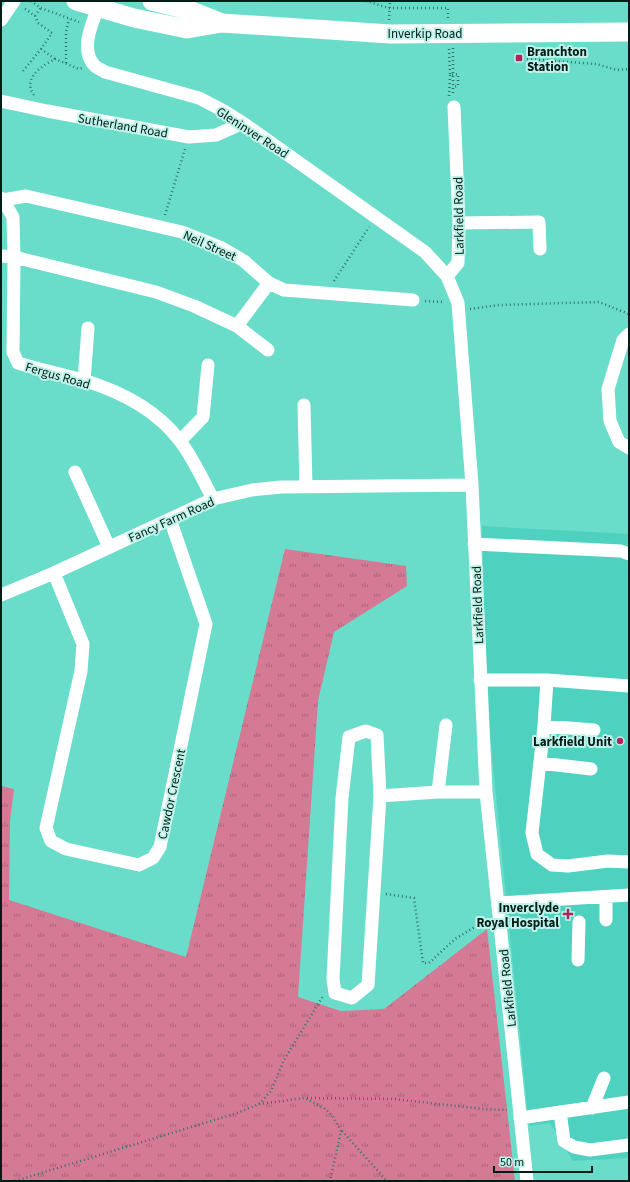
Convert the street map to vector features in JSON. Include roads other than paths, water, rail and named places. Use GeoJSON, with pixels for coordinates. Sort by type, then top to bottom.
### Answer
{"type":"FeatureCollection","features":[{"type":"Feature","properties":{"kind":"highway","name":"Inverkip Road"},"geometry":{"type":"LineString","coordinates":[[76,1],[100,4],[134,18],[187,29],[222,23],[390,34],[629,32]]}},
{"type":"Feature","properties":{"kind":"highway","name":"Inverkip Road"},"geometry":{"type":"LineString","coordinates":[[152,1],[192,6],[222,23]]}},
{"type":"Feature","properties":{"kind":"street"},"geometry":{"type":"LineString","coordinates":[[1,20],[18,4]]}},
{"type":"Feature","properties":{"kind":"street","name":"Gleninver Road"},"geometry":{"type":"LineString","coordinates":[[100,4],[92,26],[87,48],[89,59],[95,66],[105,72],[199,98],[243,122],[375,218],[425,252],[447,276]]}},
{"type":"Feature","properties":{"kind":"street","name":"Sutherland Road"},"geometry":{"type":"LineString","coordinates":[[1,102],[47,112],[188,137],[216,135],[243,122]]}},
{"type":"Feature","properties":{"kind":"street","name":"Larkfield Road"},"geometry":{"type":"LineString","coordinates":[[452,105],[459,223],[458,264],[447,276],[459,307],[472,485],[486,792],[527,1181]]}},
{"type":"Feature","properties":{"kind":"street","name":"Neil Street"},"geometry":{"type":"LineString","coordinates":[[2,199],[26,196],[182,232],[222,248],[244,261],[269,283],[284,290],[413,300]]}},
{"type":"Feature","properties":{"kind":"street","name":"Fergus Road"},"geometry":{"type":"LineString","coordinates":[[2,199],[13,217],[7,256],[13,352],[18,363],[84,381],[130,399],[158,418],[180,441],[213,499]]}},
{"type":"Feature","properties":{"kind":"street"},"geometry":{"type":"LineString","coordinates":[[459,223],[539,222],[540,249]]}},
{"type":"Feature","properties":{"kind":"street"},"geometry":{"type":"LineString","coordinates":[[7,256],[156,292],[194,306],[237,326],[268,350]]}},
{"type":"Feature","properties":{"kind":"street"},"geometry":{"type":"LineString","coordinates":[[237,326],[269,283]]}},
{"type":"Feature","properties":{"kind":"street"},"geometry":{"type":"LineString","coordinates":[[84,381],[88,328]]}},
{"type":"Feature","properties":{"kind":"street"},"geometry":{"type":"LineString","coordinates":[[629,334],[623,340],[608,389],[610,421],[619,442],[629,448]]}},
{"type":"Feature","properties":{"kind":"street"},"geometry":{"type":"LineString","coordinates":[[180,441],[203,417],[208,365]]}},
{"type":"Feature","properties":{"kind":"street"},"geometry":{"type":"LineString","coordinates":[[304,405],[306,487]]}},
{"type":"Feature","properties":{"kind":"street"},"geometry":{"type":"LineString","coordinates":[[75,472],[109,547]]}},
{"type":"Feature","properties":{"kind":"street","name":"Fancy Farm Road"},"geometry":{"type":"LineString","coordinates":[[1,594],[54,573],[213,499],[252,490],[306,487],[472,485]]}},
{"type":"Feature","properties":{"kind":"street","name":"Cawdor Crescent"},"geometry":{"type":"LineString","coordinates":[[54,573],[83,644],[81,671],[46,828],[51,841],[66,849],[139,865],[153,858],[160,847],[206,624],[170,519]]}},
{"type":"Feature","properties":{"kind":"street"},"geometry":{"type":"LineString","coordinates":[[474,544],[621,551],[629,554]]}},
{"type":"Feature","properties":{"kind":"street"},"geometry":{"type":"LineString","coordinates":[[480,680],[547,680],[629,686]]}},
{"type":"Feature","properties":{"kind":"street"},"geometry":{"type":"LineString","coordinates":[[547,680],[544,726],[532,833],[537,854],[552,864],[568,866],[608,861],[629,862]]}},
{"type":"Feature","properties":{"kind":"street"},"geometry":{"type":"LineString","coordinates":[[438,792],[446,725]]}},
{"type":"Feature","properties":{"kind":"street"},"geometry":{"type":"LineString","coordinates":[[544,726],[594,730]]}},
{"type":"Feature","properties":{"kind":"street"},"geometry":{"type":"LineString","coordinates":[[366,731],[377,735],[380,796],[368,985],[352,998],[335,993],[333,979],[342,798],[349,737],[366,731]]}},
{"type":"Feature","properties":{"kind":"street"},"geometry":{"type":"LineString","coordinates":[[540,763],[591,769]]}},
{"type":"Feature","properties":{"kind":"street"},"geometry":{"type":"LineString","coordinates":[[380,796],[438,792],[486,792]]}},
{"type":"Feature","properties":{"kind":"street"},"geometry":{"type":"LineString","coordinates":[[499,908],[629,895]]}},
{"type":"Feature","properties":{"kind":"street"},"geometry":{"type":"LineString","coordinates":[[606,897],[606,920]]}},
{"type":"Feature","properties":{"kind":"street"},"geometry":{"type":"LineString","coordinates":[[578,960],[579,922]]}},
{"type":"Feature","properties":{"kind":"street"},"geometry":{"type":"LineString","coordinates":[[592,1108],[604,1078]]}},
{"type":"Feature","properties":{"kind":"street"},"geometry":{"type":"LineString","coordinates":[[520,1115],[560,1112],[629,1102]]}},
{"type":"Feature","properties":{"kind":"street"},"geometry":{"type":"LineString","coordinates":[[560,1112],[564,1141],[574,1147],[590,1150],[629,1146]]}},
{"type":"Feature","properties":{"kind":"place","name":"Branchton Station"},"geometry":{"type":"Point","coordinates":[519,58]}},
{"type":"Feature","properties":{"kind":"place","name":"Larkfield Unit"},"geometry":{"type":"Point","coordinates":[620,741]}},
{"type":"Feature","properties":{"kind":"place","name":"Inverclyde Royal Hospital"},"geometry":{"type":"Point","coordinates":[568,914]}}]}
